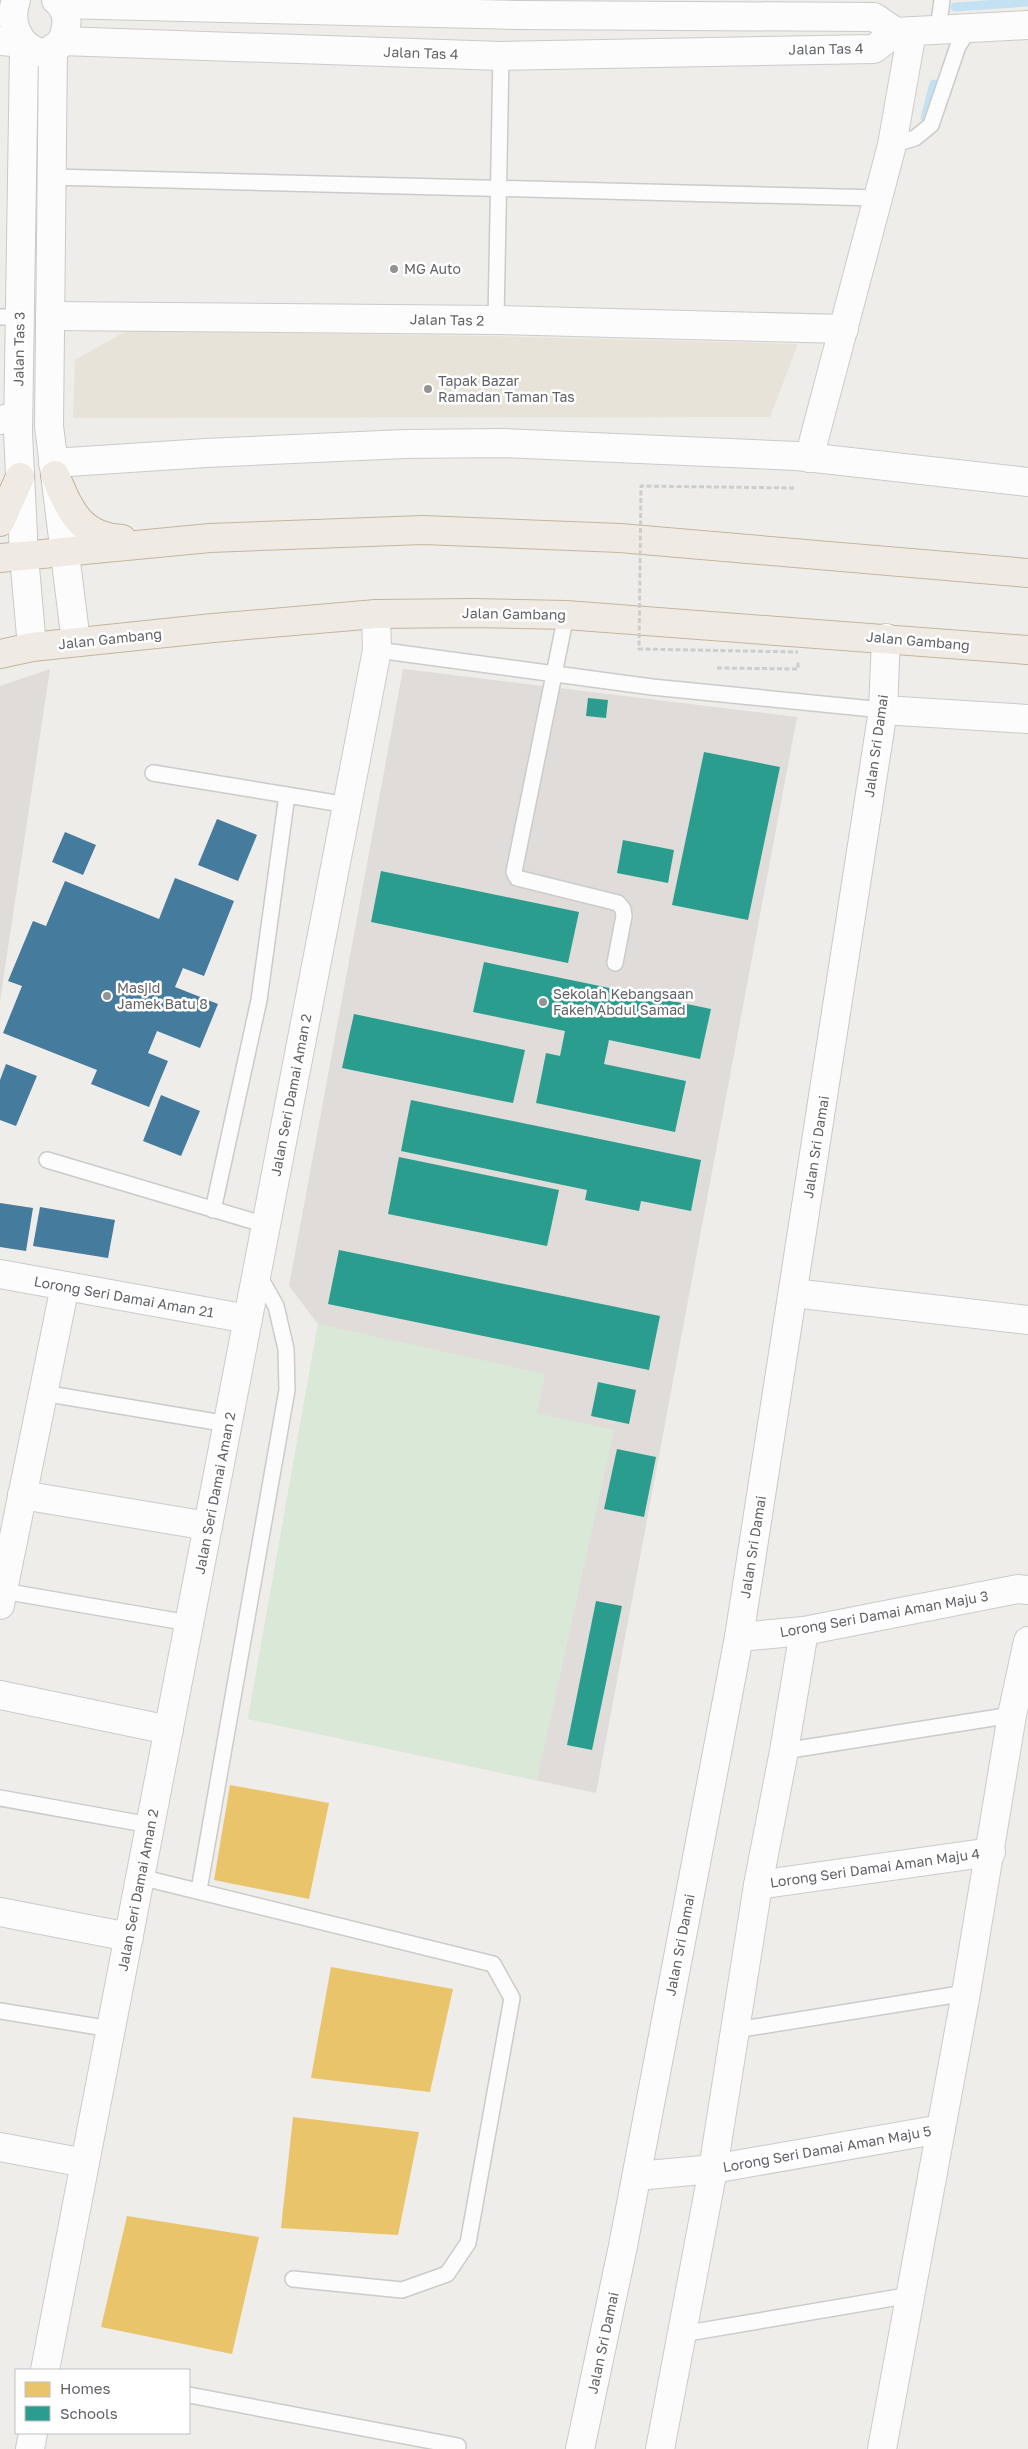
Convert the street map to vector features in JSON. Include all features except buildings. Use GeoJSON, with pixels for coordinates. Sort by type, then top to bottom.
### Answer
{"type":"FeatureCollection","features":[{"type":"Feature","properties":{"kind":"highway"},"geometry":{"type":"LineString","coordinates":[[54,469],[71,512],[88,530],[116,539],[157,542]]}},
{"type":"Feature","properties":{"kind":"highway"},"geometry":{"type":"LineString","coordinates":[[0,522],[20,477]]}},
{"type":"Feature","properties":{"kind":"highway"},"geometry":{"type":"LineString","coordinates":[[12,557],[210,538],[423,530],[620,538],[1028,573]]}},
{"type":"Feature","properties":{"kind":"highway","name":"Jalan Gambang"},"geometry":{"type":"LineString","coordinates":[[0,654],[32,647],[76,642],[376,614],[472,613],[566,615],[1028,650]]}},
{"type":"Feature","properties":{"kind":"street"},"geometry":{"type":"LineString","coordinates":[[58,2],[518,8],[874,17],[915,31],[1028,25]]}},
{"type":"Feature","properties":{"kind":"street"},"geometry":{"type":"LineString","coordinates":[[58,2],[65,13],[66,23],[57,44],[52,177],[50,426],[76,642]]}},
{"type":"Feature","properties":{"kind":"street","name":"Jalan Tas 3"},"geometry":{"type":"LineString","coordinates":[[10,3],[6,18],[6,28],[12,44],[9,418],[20,477],[12,557],[32,647]]}},
{"type":"Feature","properties":{"kind":"street"},"geometry":{"type":"LineString","coordinates":[[809,458],[892,145],[915,31]]}},
{"type":"Feature","properties":{"kind":"street","name":"Jalan Tas 4"},"geometry":{"type":"LineString","coordinates":[[12,44],[34,53],[44,52],[57,44],[500,56],[874,48],[915,31]]}},
{"type":"Feature","properties":{"kind":"street","name":"Jalan Tas 2"},"geometry":{"type":"LineString","coordinates":[[50,316],[496,320],[844,329]]}},
{"type":"Feature","properties":{"kind":"street"},"geometry":{"type":"LineString","coordinates":[[54,469],[206,453],[405,444],[504,443],[809,458],[1028,482]]}},
{"type":"Feature","properties":{"kind":"street","name":"Jalan Seri Damai Aman 2"},"geometry":{"type":"LineString","coordinates":[[51,2369],[85,2163],[377,650],[376,614]]}},
{"type":"Feature","properties":{"kind":"street","name":"Jalan Sri Damai"},"geometry":{"type":"LineString","coordinates":[[580,2449],[636,2176],[739,1637],[883,710],[886,638]]}},
{"type":"Feature","properties":{"kind":"street"},"geometry":{"type":"LineString","coordinates":[[883,710],[1028,719]]}},
{"type":"Feature","properties":{"kind":"street","name":"Lorong Seri Damai Aman 21"},"geometry":{"type":"LineString","coordinates":[[0,1274],[248,1319]]}},
{"type":"Feature","properties":{"kind":"street"},"geometry":{"type":"LineString","coordinates":[[1,1598],[65,1286]]}},
{"type":"Feature","properties":{"kind":"street"},"geometry":{"type":"LineString","coordinates":[[793,1293],[1028,1320]]}},
{"type":"Feature","properties":{"kind":"street"},"geometry":{"type":"LineString","coordinates":[[22,1495],[208,1526]]}},
{"type":"Feature","properties":{"kind":"street","name":"Lorong Seri Damai Aman Maju 3"},"geometry":{"type":"LineString","coordinates":[[739,1637],[804,1631],[1018,1589],[1028,1590]]}},
{"type":"Feature","properties":{"kind":"street"},"geometry":{"type":"LineString","coordinates":[[660,2449],[713,2169],[758,1885],[784,1751],[804,1631]]}},
{"type":"Feature","properties":{"kind":"street"},"geometry":{"type":"LineString","coordinates":[[882,2449],[991,1852],[1012,1715],[1028,1641]]}},
{"type":"Feature","properties":{"kind":"street"},"geometry":{"type":"LineString","coordinates":[[0,1695],[169,1730]]}},
{"type":"Feature","properties":{"kind":"street","name":"Lorong Seri Damai Aman Maju 4"},"geometry":{"type":"LineString","coordinates":[[758,1885],[991,1852]]}},
{"type":"Feature","properties":{"kind":"street"},"geometry":{"type":"LineString","coordinates":[[0,1912],[129,1937]]}},
{"type":"Feature","properties":{"kind":"street","name":"Lorong Seri Damai Aman Maju 5"},"geometry":{"type":"LineString","coordinates":[[636,2176],[713,2169],[941,2129]]}},
{"type":"Feature","properties":{"kind":"street"},"geometry":{"type":"LineString","coordinates":[[0,2147],[85,2163]]}},
{"type":"Feature","properties":{"kind":"street"},"geometry":{"type":"LineString","coordinates":[[30,2449],[33,2434]]}},
{"type":"Feature","properties":{"kind":"lane"},"geometry":{"type":"LineString","coordinates":[[915,31],[942,0]]}},
{"type":"Feature","properties":{"kind":"lane"},"geometry":{"type":"LineString","coordinates":[[892,145],[914,138],[931,125],[958,46],[970,28]]}},
{"type":"Feature","properties":{"kind":"lane"},"geometry":{"type":"LineString","coordinates":[[496,320],[500,56]]}},
{"type":"Feature","properties":{"kind":"lane"},"geometry":{"type":"LineString","coordinates":[[52,177],[877,198]]}},
{"type":"Feature","properties":{"kind":"lane"},"geometry":{"type":"LineString","coordinates":[[566,615],[514,872],[517,878],[618,903],[624,909],[624,916],[615,963]]}},
{"type":"Feature","properties":{"kind":"lane"},"geometry":{"type":"LineString","coordinates":[[377,650],[652,687],[883,710]]}},
{"type":"Feature","properties":{"kind":"lane"},"geometry":{"type":"LineString","coordinates":[[153,773],[348,805]]}},
{"type":"Feature","properties":{"kind":"lane"},"geometry":{"type":"LineString","coordinates":[[212,1210],[259,1000],[287,795]]}},
{"type":"Feature","properties":{"kind":"lane"},"geometry":{"type":"LineString","coordinates":[[48,1160],[266,1225]]}},
{"type":"Feature","properties":{"kind":"lane"},"geometry":{"type":"LineString","coordinates":[[199,1890],[287,1390],[286,1349],[276,1306],[257,1273]]}},
{"type":"Feature","properties":{"kind":"lane"},"geometry":{"type":"LineString","coordinates":[[43,1393],[228,1424]]}},
{"type":"Feature","properties":{"kind":"lane"},"geometry":{"type":"LineString","coordinates":[[1,1598],[190,1623]]}},
{"type":"Feature","properties":{"kind":"lane"},"geometry":{"type":"LineString","coordinates":[[784,1751],[1012,1715]]}},
{"type":"Feature","properties":{"kind":"lane"},"geometry":{"type":"LineString","coordinates":[[0,1798],[150,1825]]}},
{"type":"Feature","properties":{"kind":"lane"},"geometry":{"type":"LineString","coordinates":[[140,1877],[493,1964],[512,1998],[468,2243],[447,2274],[402,2290],[293,2279]]}},
{"type":"Feature","properties":{"kind":"lane"},"geometry":{"type":"LineString","coordinates":[[736,2030],[966,1993]]}},
{"type":"Feature","properties":{"kind":"lane"},"geometry":{"type":"LineString","coordinates":[[0,2011],[111,2028]]}},
{"type":"Feature","properties":{"kind":"lane"},"geometry":{"type":"LineString","coordinates":[[682,2334],[911,2295]]}},
{"type":"Feature","properties":{"kind":"lane"},"geometry":{"type":"LineString","coordinates":[[190,2394],[458,2446],[457,2449]]}},
{"type":"Feature","properties":{"kind":"path"},"geometry":{"type":"LineString","coordinates":[[710,668],[798,669],[798,652],[638,649],[641,486],[794,488]]}},
{"type":"Feature","properties":{"kind":"shaded area","name":"Tapak Bazar Ramadan Taman Tas"},"geometry":{"type":"Polygon","coordinates":[[[126,331],[489,336],[798,344],[770,417],[73,418],[75,360],[126,331]]]}},
{"type":"Feature","properties":{"kind":"shaded area"},"geometry":{"type":"Polygon","coordinates":[[[50,669],[0,1001],[0,686],[50,669]]]}},
{"type":"Feature","properties":{"kind":"shaded area","name":"Sekolah Kebangsaan Fakeh Abdul Samad"},"geometry":{"type":"Polygon","coordinates":[[[403,669],[797,717],[596,1793],[248,1719],[318,1324],[289,1286],[403,669]]]}},
{"type":"Feature","properties":{"kind":"green space"},"geometry":{"type":"Polygon","coordinates":[[[318,1324],[545,1374],[537,1413],[614,1430],[537,1780],[248,1719],[318,1324]]]}},
{"type":"Feature","properties":{"kind":"waterway"},"geometry":{"type":"LineString","coordinates":[[955,7],[1028,2]]}},
{"type":"Feature","properties":{"kind":"waterway"},"geometry":{"type":"LineString","coordinates":[[925,118],[934,84]]}},
{"type":"Feature","properties":{"kind":"place","name":"MG Auto"},"geometry":{"type":"Point","coordinates":[394,269]}},
{"type":"Feature","properties":{"kind":"place","name":"Tapak Bazar Ramadan Taman Tas"},"geometry":{"type":"Point","coordinates":[428,389]}},
{"type":"Feature","properties":{"kind":"place","name":"Masjid Jamek Batu 8"},"geometry":{"type":"Point","coordinates":[107,996]}},
{"type":"Feature","properties":{"kind":"place","name":"Sekolah Kebangsaan Fakeh Abdul Samad"},"geometry":{"type":"Point","coordinates":[543,1002]}}]}
